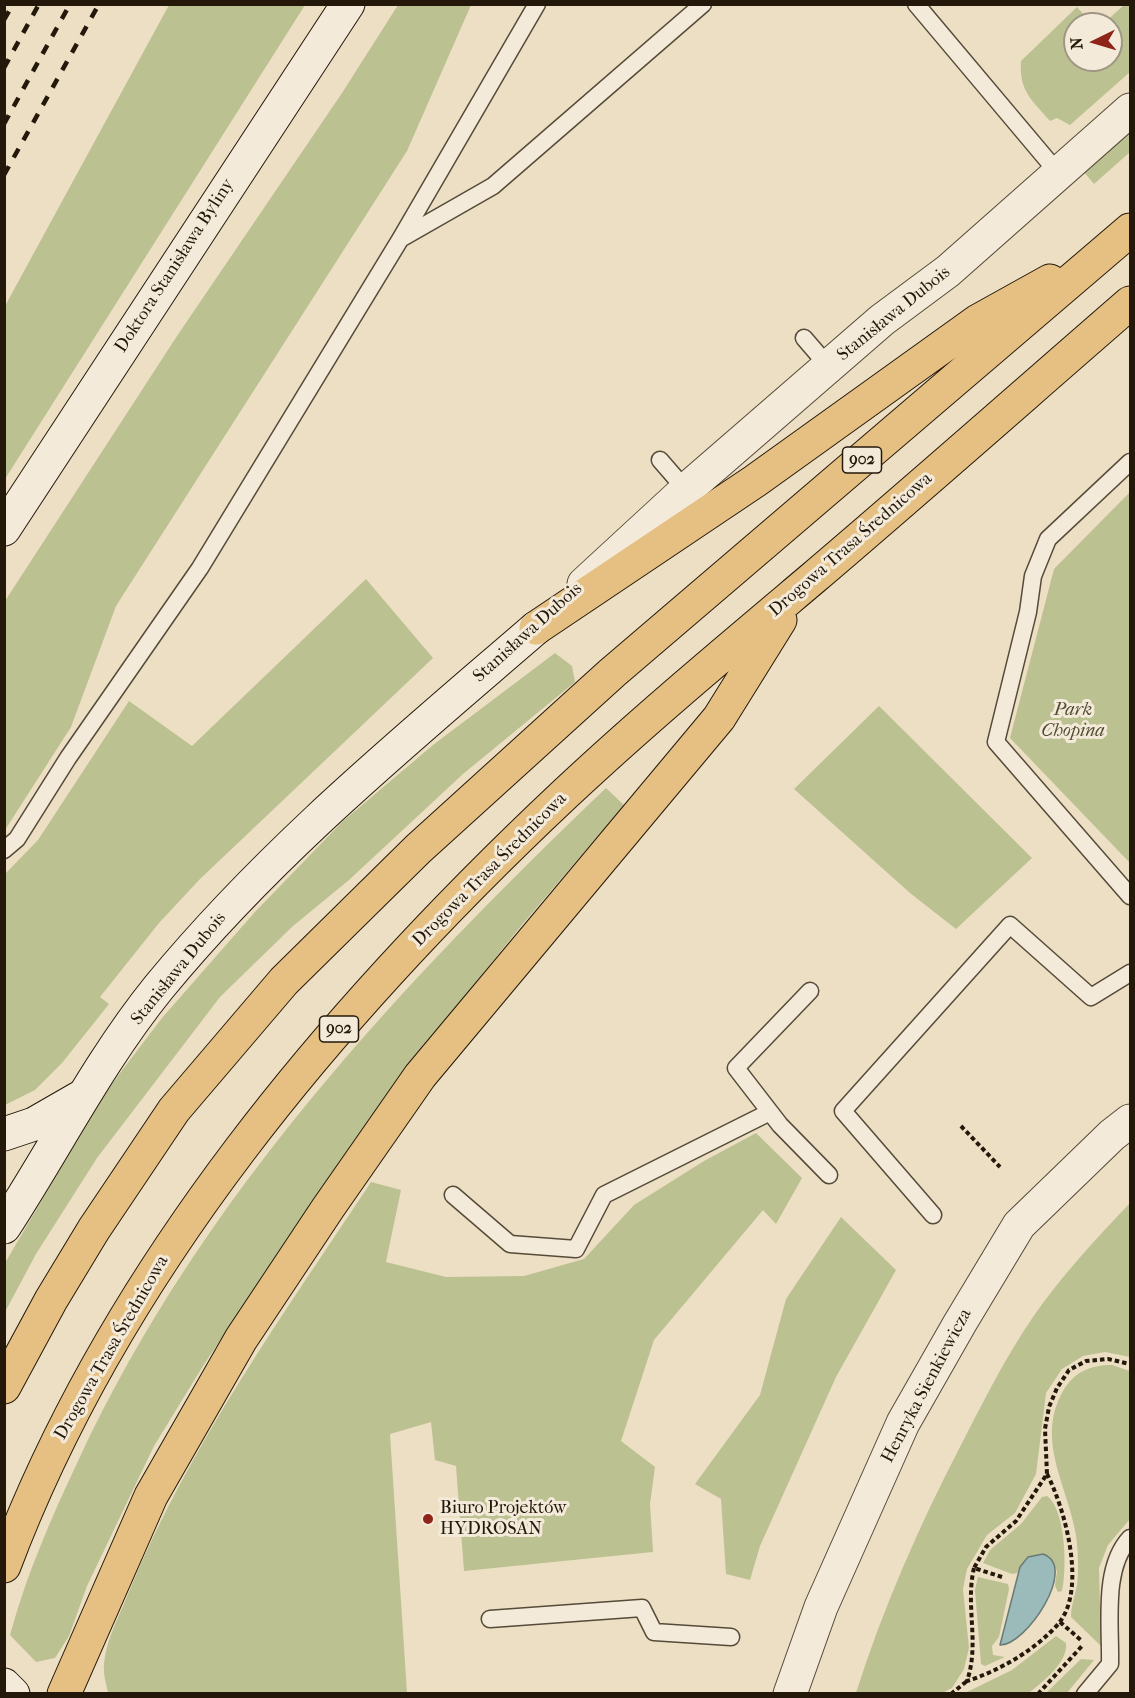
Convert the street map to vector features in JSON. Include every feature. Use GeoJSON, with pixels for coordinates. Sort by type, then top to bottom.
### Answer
{"type":"FeatureCollection","features":[{"type":"Feature","properties":{"kind":"main road","name":"Doktora Stanisława Byliny"},"geometry":{"type":"LineString","coordinates":[[4,529],[348,4]]}},
{"type":"Feature","properties":{"kind":"main road","name":"Stanisława Dubois"},"geometry":{"type":"LineString","coordinates":[[4,1227],[82,1097],[158,989],[244,891],[356,783],[536,628],[686,490],[882,320],[948,271],[1131,110]]}},
{"type":"Feature","properties":{"kind":"main road"},"geometry":{"type":"LineString","coordinates":[[536,628],[745,488],[978,321],[1121,238]]}},
{"type":"Feature","properties":{"kind":"main road","name":"902"},"geometry":{"type":"LineString","coordinates":[[4,1387],[51,1300],[94,1229],[174,1110],[284,981],[418,849],[612,673],[1121,238]]}},
{"type":"Feature","properties":{"kind":"main road","name":"Drogowa Trasa Średnicowa"},"geometry":{"type":"LineString","coordinates":[[4,1566],[62,1431],[144,1287],[230,1163],[327,1043],[456,900],[567,792],[1131,303]]}},
{"type":"Feature","properties":{"kind":"main road"},"geometry":{"type":"LineString","coordinates":[[64,1694],[151,1496],[241,1340],[328,1208],[420,1076],[720,718],[798,590]]}},
{"type":"Feature","properties":{"kind":"main road"},"geometry":{"type":"LineString","coordinates":[[4,1134],[33,1125],[82,1097]]}},
{"type":"Feature","properties":{"kind":"main road","name":"Henryka Sienkiewicza"},"geometry":{"type":"LineString","coordinates":[[790,1694],[821,1607],[903,1423],[960,1323],[1019,1225],[1112,1135],[1131,1121]]}},
{"type":"Feature","properties":{"kind":"main road"},"geometry":{"type":"LineString","coordinates":[[4,1686],[13,1694]]}},
{"type":"Feature","properties":{"kind":"lane"},"geometry":{"type":"LineString","coordinates":[[4,850],[17,839],[68,758],[200,568],[401,238],[537,4]]}},
{"type":"Feature","properties":{"kind":"lane"},"geometry":{"type":"LineString","coordinates":[[401,238],[493,186],[703,4]]}},
{"type":"Feature","properties":{"kind":"lane"},"geometry":{"type":"LineString","coordinates":[[916,4],[1059,174]]}},
{"type":"Feature","properties":{"kind":"lane"},"geometry":{"type":"LineString","coordinates":[[804,338],[829,367]]}},
{"type":"Feature","properties":{"kind":"lane"},"geometry":{"type":"LineString","coordinates":[[660,460],[686,490]]}},
{"type":"Feature","properties":{"kind":"lane"},"geometry":{"type":"LineString","coordinates":[[1131,462],[1048,539],[1033,576],[1028,612],[996,742],[1131,896]]}},
{"type":"Feature","properties":{"kind":"lane"},"geometry":{"type":"LineString","coordinates":[[933,1215],[843,1111],[1010,925],[1091,997],[1131,973]]}},
{"type":"Feature","properties":{"kind":"lane"},"geometry":{"type":"LineString","coordinates":[[810,991],[736,1068],[770,1112],[829,1175]]}},
{"type":"Feature","properties":{"kind":"lane"},"geometry":{"type":"LineString","coordinates":[[453,1195],[510,1244],[576,1249],[604,1195],[770,1112]]}},
{"type":"Feature","properties":{"kind":"lane"},"geometry":{"type":"LineString","coordinates":[[1085,1694],[1110,1664],[1110,1581],[1126,1543],[1131,1538]]}},
{"type":"Feature","properties":{"kind":"lane"},"geometry":{"type":"LineString","coordinates":[[490,1619],[642,1608],[654,1632],[731,1637]]}},
{"type":"Feature","properties":{"kind":"path"},"geometry":{"type":"LineString","coordinates":[[961,1125],[1000,1167]]}},
{"type":"Feature","properties":{"kind":"path"},"geometry":{"type":"LineString","coordinates":[[951,1694],[967,1681],[1009,1664],[1060,1622],[1072,1577],[1071,1547],[1066,1521],[1047,1473],[1045,1429],[1049,1407],[1057,1388],[1069,1370],[1086,1361],[1108,1359],[1131,1364]]}},
{"type":"Feature","properties":{"kind":"path"},"geometry":{"type":"LineString","coordinates":[[967,1681],[974,1662],[975,1647],[969,1589],[974,1568],[986,1547],[1016,1521],[1047,1473]]}},
{"type":"Feature","properties":{"kind":"path"},"geometry":{"type":"LineString","coordinates":[[974,1568],[1002,1577]]}},
{"type":"Feature","properties":{"kind":"path"},"geometry":{"type":"LineString","coordinates":[[1038,1694],[1084,1643]]}},
{"type":"Feature","properties":{"kind":"green space"},"geometry":{"type":"Polygon","coordinates":[[[169,5],[305,5],[5,479],[5,306],[169,5]]]}},
{"type":"Feature","properties":{"kind":"green space"},"geometry":{"type":"Polygon","coordinates":[[[398,5],[471,5],[407,151],[116,606],[71,727],[5,830],[5,601],[177,336],[342,93],[398,5]]]}},
{"type":"Feature","properties":{"kind":"green space"},"geometry":{"type":"Polygon","coordinates":[[[1124,5],[1130,5],[1130,72],[1070,125],[1057,118],[1050,121],[1024,87],[1021,61],[1063,20],[1063,72],[1123,72],[1123,12],[1116,12],[1124,5]]]}},
{"type":"Feature","properties":{"kind":"green space"},"geometry":{"type":"Polygon","coordinates":[[[1077,7],[1081,12],[1072,12],[1077,7]]]}},
{"type":"Feature","properties":{"kind":"green space"},"geometry":{"type":"Polygon","coordinates":[[[1130,131],[1130,152],[1094,184],[1084,172],[1130,131]]]}},
{"type":"Feature","properties":{"kind":"green space","name":"Park Chopina"},"geometry":{"type":"Polygon","coordinates":[[[1130,492],[1130,863],[1010,738],[1054,569],[1130,492]]]}},
{"type":"Feature","properties":{"kind":"green space"},"geometry":{"type":"Polygon","coordinates":[[[366,579],[433,658],[200,879],[159,923],[100,997],[109,1004],[62,1063],[35,1090],[5,1105],[5,874],[38,840],[129,701],[192,746],[366,579]]]}},
{"type":"Feature","properties":{"kind":"green space"},"geometry":{"type":"Polygon","coordinates":[[[555,653],[572,666],[575,682],[463,774],[349,880],[293,926],[220,997],[97,1158],[36,1254],[5,1312],[5,1263],[104,1094],[162,1018],[254,913],[342,822],[433,745],[555,653]]]}},
{"type":"Feature","properties":{"kind":"green space"},"geometry":{"type":"Polygon","coordinates":[[[879,706],[1032,858],[956,929],[910,893],[794,789],[879,706]]]}},
{"type":"Feature","properties":{"kind":"green space"},"geometry":{"type":"Polygon","coordinates":[[[606,788],[624,805],[521,926],[403,1073],[321,1189],[203,1366],[154,1446],[87,1586],[69,1636],[55,1658],[36,1662],[10,1635],[32,1567],[79,1459],[128,1363],[184,1271],[245,1184],[311,1099],[380,1018],[453,940],[606,788]]]}},
{"type":"Feature","properties":{"kind":"green space"},"geometry":{"type":"Polygon","coordinates":[[[756,1133],[802,1178],[776,1224],[763,1210],[654,1340],[621,1441],[655,1467],[650,1504],[653,1552],[464,1571],[456,1466],[435,1460],[431,1422],[390,1434],[407,1693],[108,1693],[104,1676],[104,1661],[109,1641],[152,1539],[179,1485],[239,1382],[371,1182],[401,1190],[386,1262],[446,1277],[524,1276],[584,1259],[634,1205],[704,1161],[756,1133]]]}},
{"type":"Feature","properties":{"kind":"green space"},"geometry":{"type":"Polygon","coordinates":[[[1130,1203],[1130,1357],[1105,1352],[1083,1356],[1062,1369],[1046,1393],[1036,1474],[1015,1513],[987,1535],[967,1569],[963,1589],[969,1648],[964,1669],[952,1688],[942,1693],[856,1693],[878,1630],[916,1537],[1004,1364],[1033,1317],[1056,1287],[1130,1203]]]}},
{"type":"Feature","properties":{"kind":"green space"},"geometry":{"type":"Polygon","coordinates":[[[841,1217],[896,1270],[836,1377],[760,1546],[750,1580],[726,1574],[721,1499],[695,1484],[760,1395],[786,1299],[841,1217]]]}},
{"type":"Feature","properties":{"kind":"green space"},"geometry":{"type":"Polygon","coordinates":[[[1112,1365],[1130,1371],[1130,1519],[1108,1545],[1099,1568],[1101,1646],[1071,1617],[1078,1579],[1077,1541],[1056,1463],[1052,1427],[1055,1409],[1067,1384],[1078,1374],[1090,1368],[1112,1365]]]}},
{"type":"Feature","properties":{"kind":"green space"},"geometry":{"type":"Polygon","coordinates":[[[1047,1496],[1058,1513],[1064,1540],[1064,1581],[1062,1591],[1058,1592],[1055,1586],[1057,1571],[1049,1556],[1043,1554],[1027,1557],[1017,1573],[1012,1574],[983,1563],[990,1550],[1021,1524],[1042,1497],[1047,1496]]]}},
{"type":"Feature","properties":{"kind":"green space"},"geometry":{"type":"Polygon","coordinates":[[[978,1577],[1008,1584],[1009,1589],[999,1637],[992,1646],[993,1655],[1005,1657],[985,1666],[981,1664],[975,1590],[978,1577]]]}},
{"type":"Feature","properties":{"kind":"green space"},"geometry":{"type":"Polygon","coordinates":[[[1056,1636],[1066,1643],[1063,1658],[1054,1671],[1029,1693],[965,1693],[1012,1670],[1056,1636]]]}},
{"type":"Feature","properties":{"kind":"green space"},"geometry":{"type":"Polygon","coordinates":[[[1081,1659],[1094,1660],[1067,1693],[1046,1693],[1081,1659]]]}},
{"type":"Feature","properties":{"kind":"water"},"geometry":{"type":"Polygon","coordinates":[[[1043,1554],[1053,1561],[1055,1573],[1045,1604],[1023,1633],[1011,1642],[1000,1645],[1020,1567],[1028,1557],[1043,1554]]]}},
{"type":"Feature","properties":{"kind":"railway"},"geometry":{"type":"LineString","coordinates":[[4,20],[13,4]]}},
{"type":"Feature","properties":{"kind":"railway"},"geometry":{"type":"LineString","coordinates":[[4,68],[39,4]]}},
{"type":"Feature","properties":{"kind":"railway"},"geometry":{"type":"LineString","coordinates":[[4,124],[70,4]]}},
{"type":"Feature","properties":{"kind":"railway"},"geometry":{"type":"LineString","coordinates":[[4,175],[99,4]]}},
{"type":"Feature","properties":{"kind":"place","name":"Biuro Projektów HYDROSAN"},"geometry":{"type":"Point","coordinates":[428,1519]}}]}
